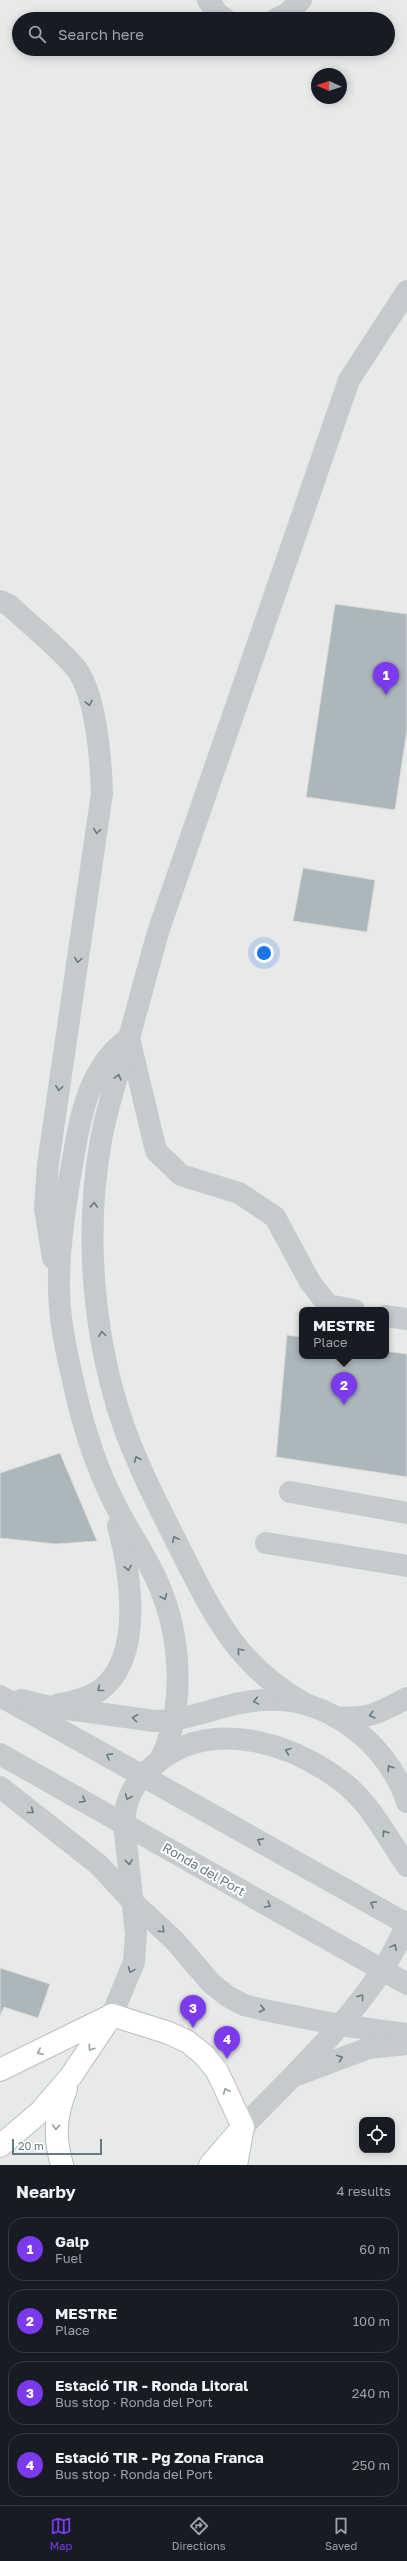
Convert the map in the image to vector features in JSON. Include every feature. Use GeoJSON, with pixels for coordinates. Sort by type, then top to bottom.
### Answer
{"type":"FeatureCollection","features":[{"type":"Feature","properties":{"kind":"main road"},"geometry":{"type":"LineString","coordinates":[[0,2146],[40,2112],[71,2076],[112,2015]]}},
{"type":"Feature","properties":{"kind":"main road"},"geometry":{"type":"LineString","coordinates":[[0,2070],[112,2015],[170,2033],[188,2042],[204,2055],[217,2071],[243,2127],[236,2165]]}},
{"type":"Feature","properties":{"kind":"main road"},"geometry":{"type":"LineString","coordinates":[[62,2165],[56,2128],[58,2108],[71,2076]]}},
{"type":"Feature","properties":{"kind":"main road"},"geometry":{"type":"LineString","coordinates":[[210,2165],[243,2127]]}},
{"type":"Feature","properties":{"kind":"street"},"geometry":{"type":"LineString","coordinates":[[208,0],[217,12]]}},
{"type":"Feature","properties":{"kind":"street"},"geometry":{"type":"LineString","coordinates":[[289,12],[301,0]]}},
{"type":"Feature","properties":{"kind":"street"},"geometry":{"type":"LineString","coordinates":[[407,291],[349,380],[158,932],[101,1140],[94,1199],[93,1249],[96,1294],[112,1383],[125,1430],[152,1495],[209,1607],[233,1642],[256,1669],[277,1688],[354,1728],[385,1760],[402,1788],[407,1802]]}},
{"type":"Feature","properties":{"kind":"street"},"geometry":{"type":"LineString","coordinates":[[0,601],[9,605],[75,667],[86,689],[101,753],[102,793],[48,1164],[45,1209],[72,1375],[95,1455],[109,1492],[125,1551],[132,1602],[128,1640],[113,1676],[99,1690],[68,1702],[46,1706]]}},
{"type":"Feature","properties":{"kind":"street"},"geometry":{"type":"LineString","coordinates":[[58,1289],[66,1198],[86,1102],[99,1068],[114,1049],[129,1038]]}},
{"type":"Feature","properties":{"kind":"street"},"geometry":{"type":"LineString","coordinates":[[129,1038],[156,1150],[181,1175],[240,1193],[275,1217],[310,1282],[328,1305],[338,1307]]}},
{"type":"Feature","properties":{"kind":"street"},"geometry":{"type":"LineString","coordinates":[[389,1316],[407,1319]]}},
{"type":"Feature","properties":{"kind":"street"},"geometry":{"type":"LineString","coordinates":[[109,1492],[158,1581],[169,1608],[176,1642],[177,1687],[173,1721],[170,1740],[161,1758]]}},
{"type":"Feature","properties":{"kind":"street"},"geometry":{"type":"LineString","coordinates":[[290,1492],[407,1513]]}},
{"type":"Feature","properties":{"kind":"street"},"geometry":{"type":"LineString","coordinates":[[266,1543],[407,1566]]}},
{"type":"Feature","properties":{"kind":"street"},"geometry":{"type":"LineString","coordinates":[[0,1692],[28,1703],[155,1721],[173,1721],[265,1700],[302,1702]]}},
{"type":"Feature","properties":{"kind":"street"},"geometry":{"type":"LineString","coordinates":[[0,1696],[407,1923],[382,1970],[340,2024],[243,2127]]}},
{"type":"Feature","properties":{"kind":"street"},"geometry":{"type":"LineString","coordinates":[[334,1717],[358,1719],[375,1716],[407,1698]]}},
{"type":"Feature","properties":{"kind":"street"},"geometry":{"type":"LineString","coordinates":[[112,2015],[134,1962],[136,1934],[134,1903],[124,1824],[125,1807],[128,1796],[143,1775],[161,1758],[182,1748],[213,1739],[252,1740],[288,1751],[329,1772],[354,1792],[370,1810],[407,1866]]}},
{"type":"Feature","properties":{"kind":"street","name":"Ronda del Port"},"geometry":{"type":"LineString","coordinates":[[0,1754],[407,1984]]}},
{"type":"Feature","properties":{"kind":"street"},"geometry":{"type":"LineString","coordinates":[[0,1787],[99,1865],[134,1903],[174,1940],[211,1983],[227,1996],[244,2005],[340,2024],[407,2034]]}},
{"type":"Feature","properties":{"kind":"street"},"geometry":{"type":"LineString","coordinates":[[291,2077],[369,2048],[407,2044]]}},
{"type":"Feature","properties":{"kind":"shaded area"},"geometry":{"type":"Polygon","coordinates":[[[0,0],[407,0],[407,2165],[0,2165],[0,0]]]}},
{"type":"Feature","properties":{"kind":"building"},"geometry":{"type":"Polygon","coordinates":[[[335,604],[407,614],[407,729],[395,810],[306,797],[335,604]]]}},
{"type":"Feature","properties":{"kind":"building"},"geometry":{"type":"Polygon","coordinates":[[[303,868],[375,880],[367,932],[293,921],[303,868]]]}},
{"type":"Feature","properties":{"kind":"building"},"geometry":{"type":"Polygon","coordinates":[[[287,1335],[299,1337],[299,1359],[389,1359],[389,1351],[407,1354],[407,1477],[276,1457],[287,1335]]]}},
{"type":"Feature","properties":{"kind":"building"},"geometry":{"type":"Polygon","coordinates":[[[60,1453],[97,1541],[56,1544],[0,1538],[0,1473],[60,1453]]]}},
{"type":"Feature","properties":{"kind":"building"},"geometry":{"type":"Polygon","coordinates":[[[0,1968],[50,1984],[38,2018],[4,2007],[0,2016],[0,1968]]]}},
{"type":"Feature","properties":{"kind":"place","name":"Galp"},"geometry":{"type":"Point","coordinates":[386,695]}},
{"type":"Feature","properties":{"kind":"place","name":"MESTRE"},"geometry":{"type":"Point","coordinates":[344,1405]}},
{"type":"Feature","properties":{"kind":"place","name":"Estació TIR - Ronda Litoral"},"geometry":{"type":"Point","coordinates":[193,2028]}},
{"type":"Feature","properties":{"kind":"place","name":"Estació TIR - Pg Zona Franca"},"geometry":{"type":"Point","coordinates":[227,2059]}}]}
